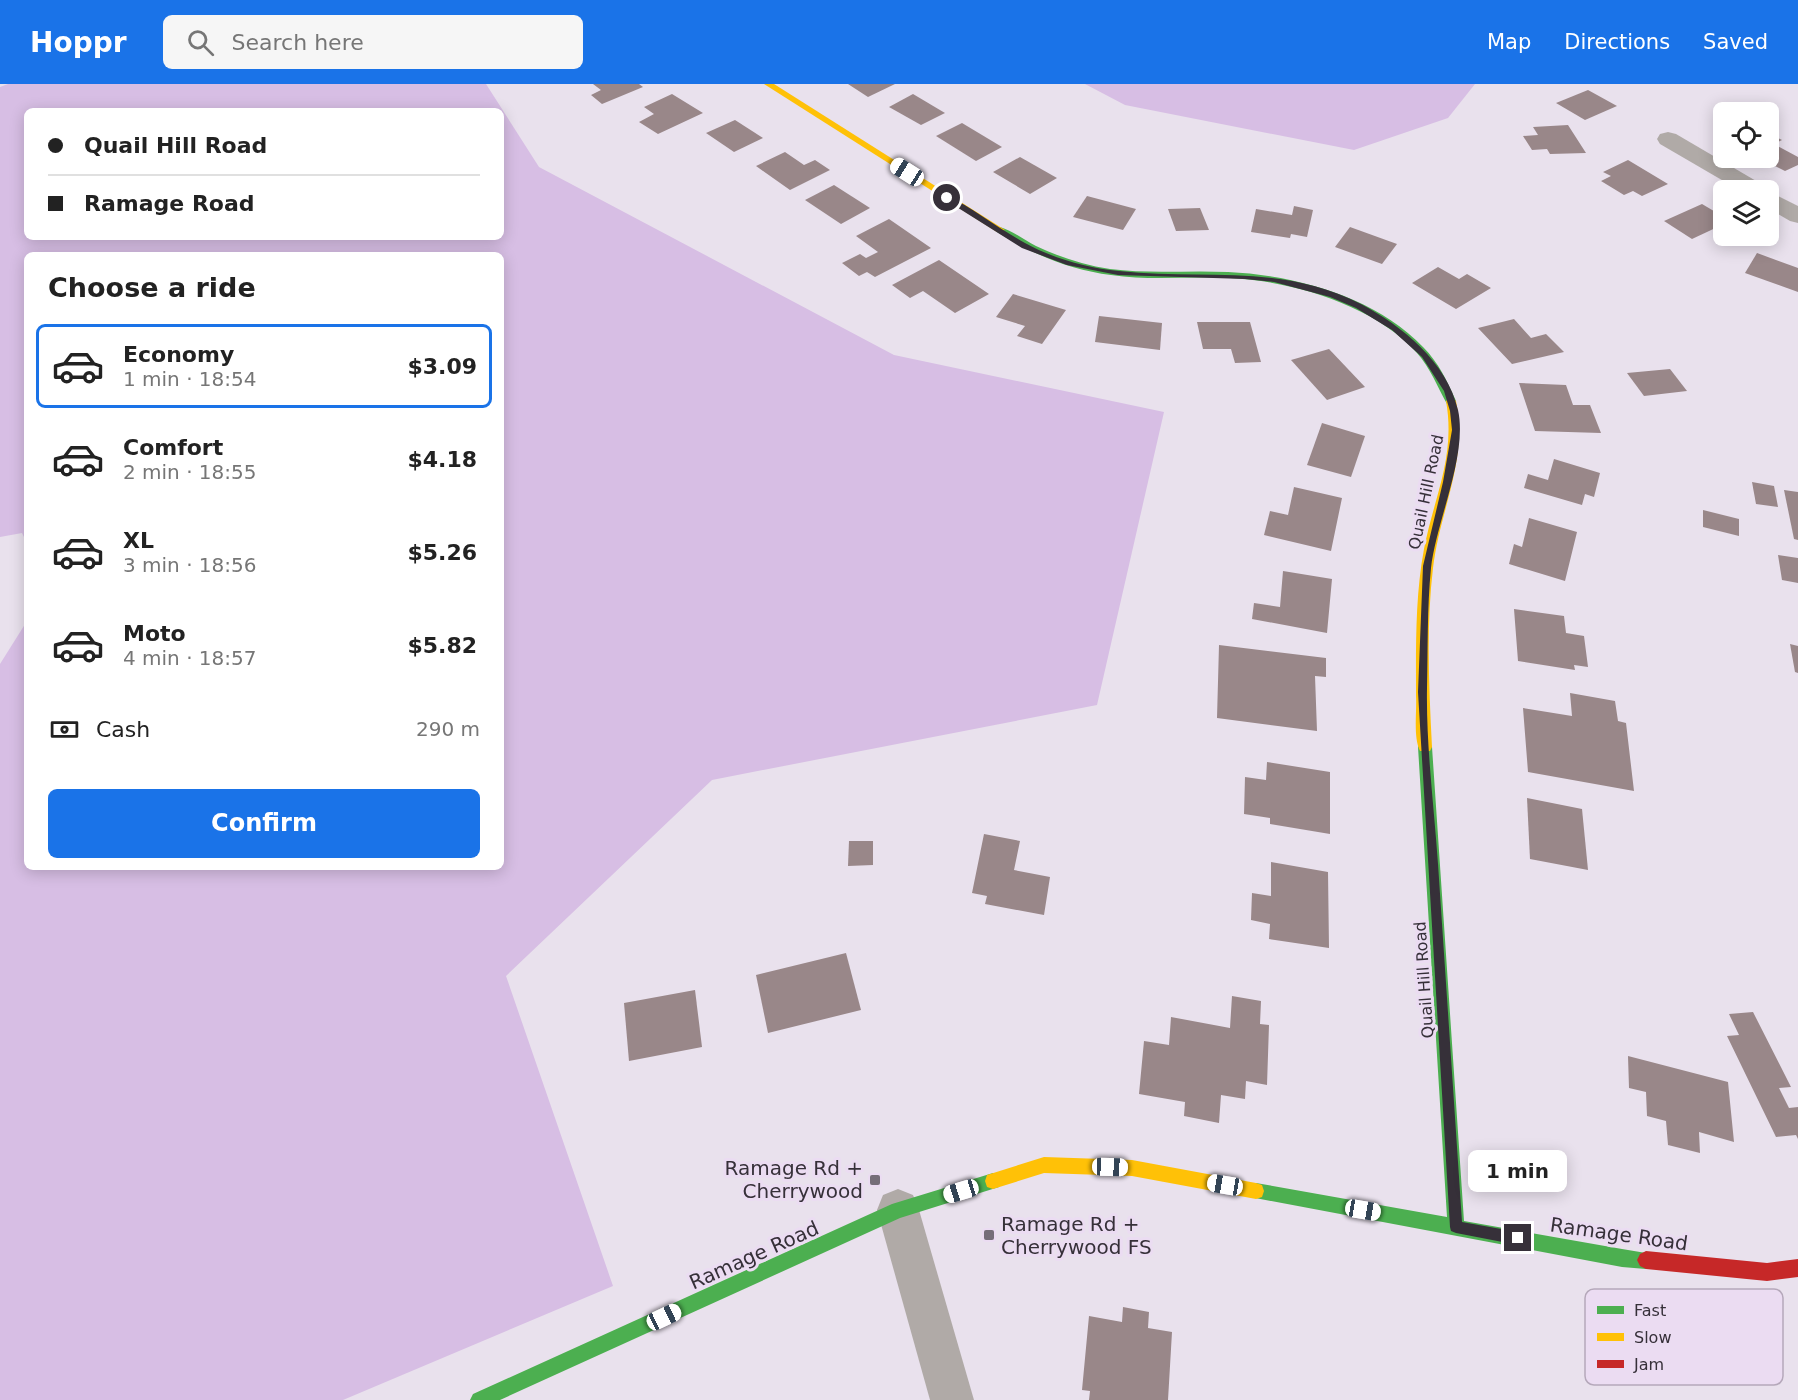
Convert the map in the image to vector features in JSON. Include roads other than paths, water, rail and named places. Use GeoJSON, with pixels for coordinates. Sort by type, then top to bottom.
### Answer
{"type":"FeatureCollection","features":[{"type":"Feature","properties":{"kind":"street","name":"Quail Hill Road"},"geometry":{"type":"LineString","coordinates":[[768,84],[1006,236],[1045,255],[1067,263],[1118,273],[1245,276],[1304,286],[1332,295],[1384,321],[1412,343],[1438,373],[1451,401],[1456,430],[1447,482],[1427,566],[1422,692],[1456,1227]]}},
{"type":"Feature","properties":{"kind":"street"},"geometry":{"type":"LineString","coordinates":[[1668,139],[1738,180]]}},
{"type":"Feature","properties":{"kind":"street"},"geometry":{"type":"LineString","coordinates":[[1779,205],[1798,216]]}},
{"type":"Feature","properties":{"kind":"street","name":"Ramage Road"},"geometry":{"type":"LineString","coordinates":[[480,1400],[898,1210],[1044,1165],[1132,1168],[1622,1258],[1767,1272],[1798,1268]]}},
{"type":"Feature","properties":{"kind":"street"},"geometry":{"type":"LineString","coordinates":[[898,1210],[951,1400]]}},
{"type":"Feature","properties":{"kind":"place","name":"Ramage Rd + Cherrywood"},"geometry":{"type":"Point","coordinates":[875,1180]}},
{"type":"Feature","properties":{"kind":"place","name":"Ramage Rd + Cherrywood FS"},"geometry":{"type":"Point","coordinates":[989,1235]}}]}
